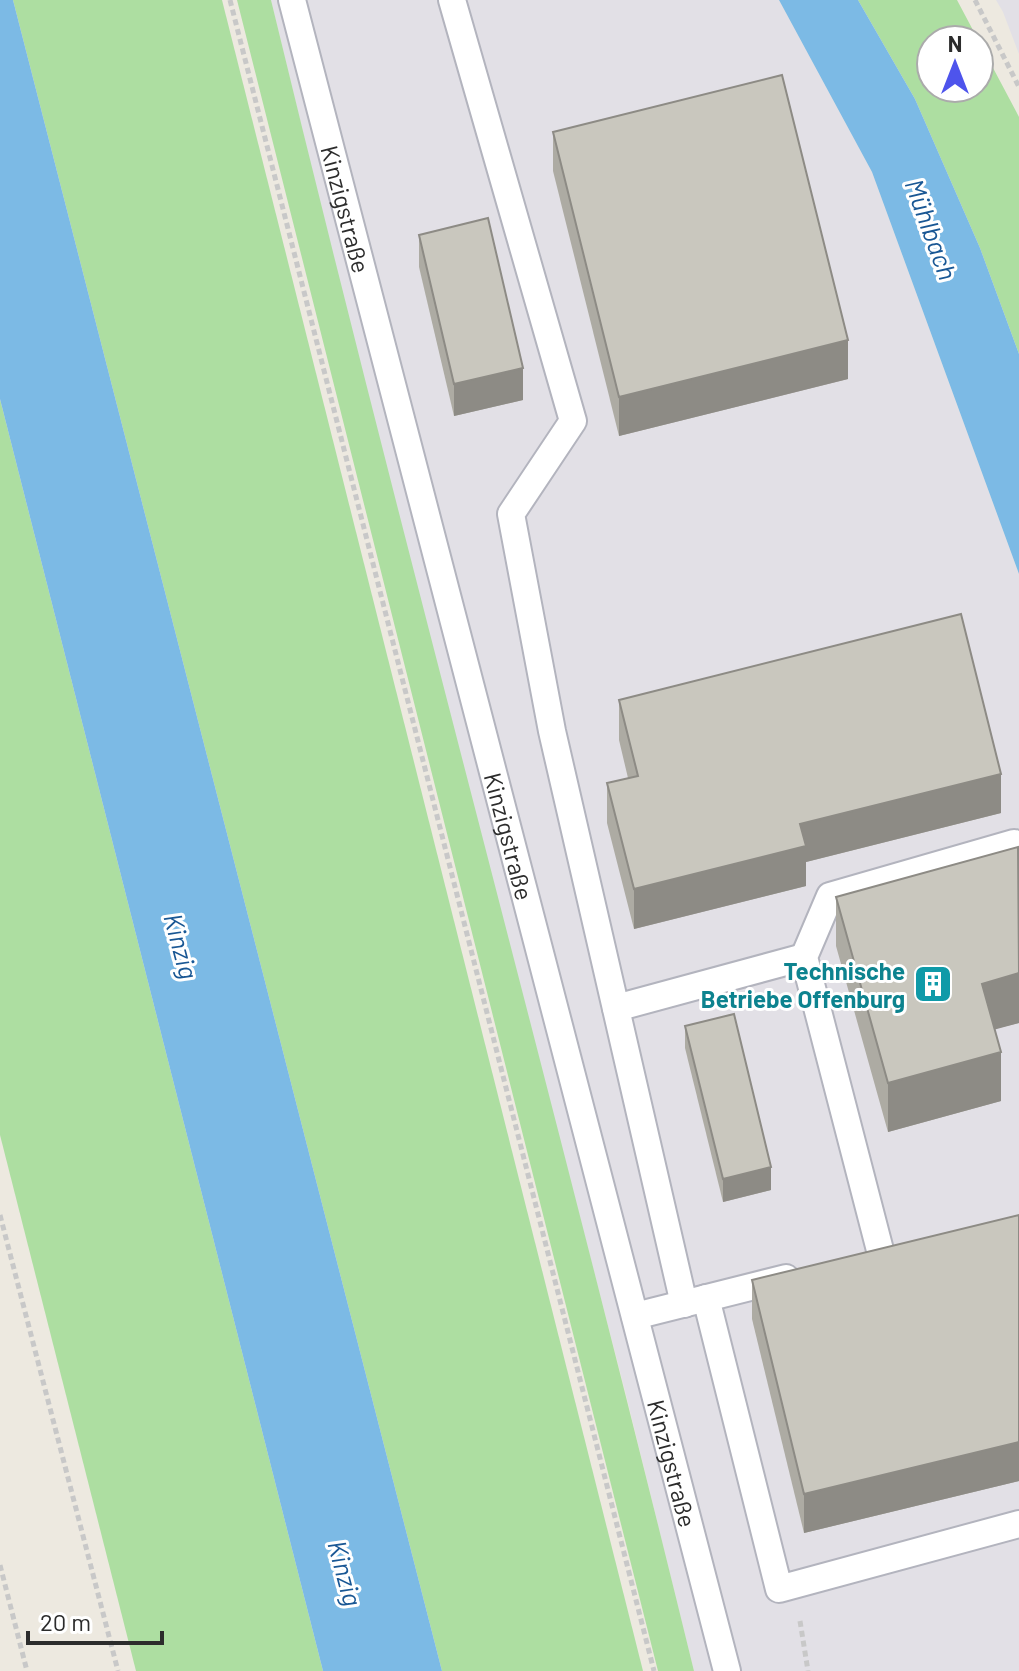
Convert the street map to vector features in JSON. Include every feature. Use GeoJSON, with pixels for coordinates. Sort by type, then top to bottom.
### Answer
{"type":"FeatureCollection","features":[{"type":"Feature","properties":{"kind":"lane","name":"Kinzigstraße"},"geometry":{"type":"LineString","coordinates":[[292,0],[727,1671]]}},
{"type":"Feature","properties":{"kind":"lane"},"geometry":{"type":"LineString","coordinates":[[452,0],[573,421],[511,514],[552,731],[616,1008],[695,1301],[779,1589],[1019,1524]]}},
{"type":"Feature","properties":{"kind":"lane"},"geometry":{"type":"LineString","coordinates":[[881,1254],[804,957],[830,896],[1014,843]]}},
{"type":"Feature","properties":{"kind":"lane"},"geometry":{"type":"LineString","coordinates":[[616,1008],[804,957]]}},
{"type":"Feature","properties":{"kind":"lane"},"geometry":{"type":"LineString","coordinates":[[852,1262],[911,1247]]}},
{"type":"Feature","properties":{"kind":"lane"},"geometry":{"type":"LineString","coordinates":[[635,1316],[808,1273]]}},
{"type":"Feature","properties":{"kind":"path"},"geometry":{"type":"LineString","coordinates":[[230,0],[654,1671]]}},
{"type":"Feature","properties":{"kind":"path"},"geometry":{"type":"LineString","coordinates":[[975,0],[1019,87]]}},
{"type":"Feature","properties":{"kind":"path"},"geometry":{"type":"LineString","coordinates":[[0,1215],[118,1671]]}},
{"type":"Feature","properties":{"kind":"path"},"geometry":{"type":"LineString","coordinates":[[0,1565],[27,1671]]}},
{"type":"Feature","properties":{"kind":"path"},"geometry":{"type":"LineString","coordinates":[[794,1584],[808,1671]]}},
{"type":"Feature","properties":{"kind":"shaded area"},"geometry":{"type":"Polygon","coordinates":[[[271,0],[779,0],[872,172],[1019,574],[1019,1671],[694,1671],[625,1391],[363,381],[271,0]]]}},
{"type":"Feature","properties":{"kind":"shaded area"},"geometry":{"type":"Polygon","coordinates":[[[996,0],[1019,0],[1019,54],[1003,12],[996,0]]]}},
{"type":"Feature","properties":{"kind":"green space"},"geometry":{"type":"Polygon","coordinates":[[[13,0],[222,0],[643,1671],[442,1671],[13,0]]]}},
{"type":"Feature","properties":{"kind":"green space"},"geometry":{"type":"Polygon","coordinates":[[[237,0],[271,0],[694,1671],[658,1671],[237,0]]]}},
{"type":"Feature","properties":{"kind":"green space"},"geometry":{"type":"Polygon","coordinates":[[[858,0],[957,0],[970,24],[915,24],[915,99],[858,0]]]}},
{"type":"Feature","properties":{"kind":"green space"},"geometry":{"type":"Polygon","coordinates":[[[995,72],[1019,117],[1019,354],[980,248],[917,104],[995,104],[995,72]]]}},
{"type":"Feature","properties":{"kind":"green space"},"geometry":{"type":"Polygon","coordinates":[[[0,399],[323,1671],[136,1671],[0,1135],[0,399]]]}},
{"type":"Feature","properties":{"kind":"water","name":"Kinzig"},"geometry":{"type":"Polygon","coordinates":[[[0,0],[13,0],[442,1671],[323,1671],[0,399],[0,0]]]}},
{"type":"Feature","properties":{"kind":"water","name":"Mühlbach"},"geometry":{"type":"Polygon","coordinates":[[[779,0],[858,0],[915,99],[980,248],[1019,354],[1019,574],[872,172],[779,0]]]}},
{"type":"Feature","properties":{"kind":"building"},"geometry":{"type":"Polygon","coordinates":[[[782,75],[848,340],[619,397],[553,132],[782,75]]]}},
{"type":"Feature","properties":{"kind":"building"},"geometry":{"type":"Polygon","coordinates":[[[488,218],[523,368],[454,384],[419,235],[488,218]]]}},
{"type":"Feature","properties":{"kind":"building"},"geometry":{"type":"Polygon","coordinates":[[[961,614],[1001,774],[800,824],[806,846],[634,889],[607,783],[638,776],[619,700],[961,614]]]}},
{"type":"Feature","properties":{"kind":"building","name":"Technische Betriebe Offenburg"},"geometry":{"type":"Polygon","coordinates":[[[1018,847],[1019,973],[982,984],[1001,1052],[888,1083],[836,897],[1018,847]]]}},
{"type":"Feature","properties":{"kind":"building"},"geometry":{"type":"Polygon","coordinates":[[[734,1014],[771,1167],[723,1179],[685,1026],[734,1014]]]}},
{"type":"Feature","properties":{"kind":"building"},"geometry":{"type":"Polygon","coordinates":[[[1019,1215],[1019,1442],[804,1494],[752,1280],[1019,1215]]]}},
{"type":"Feature","properties":{"kind":"place","name":"Technische Betriebe Offenburg"},"geometry":{"type":"Point","coordinates":[933,984]}}]}
